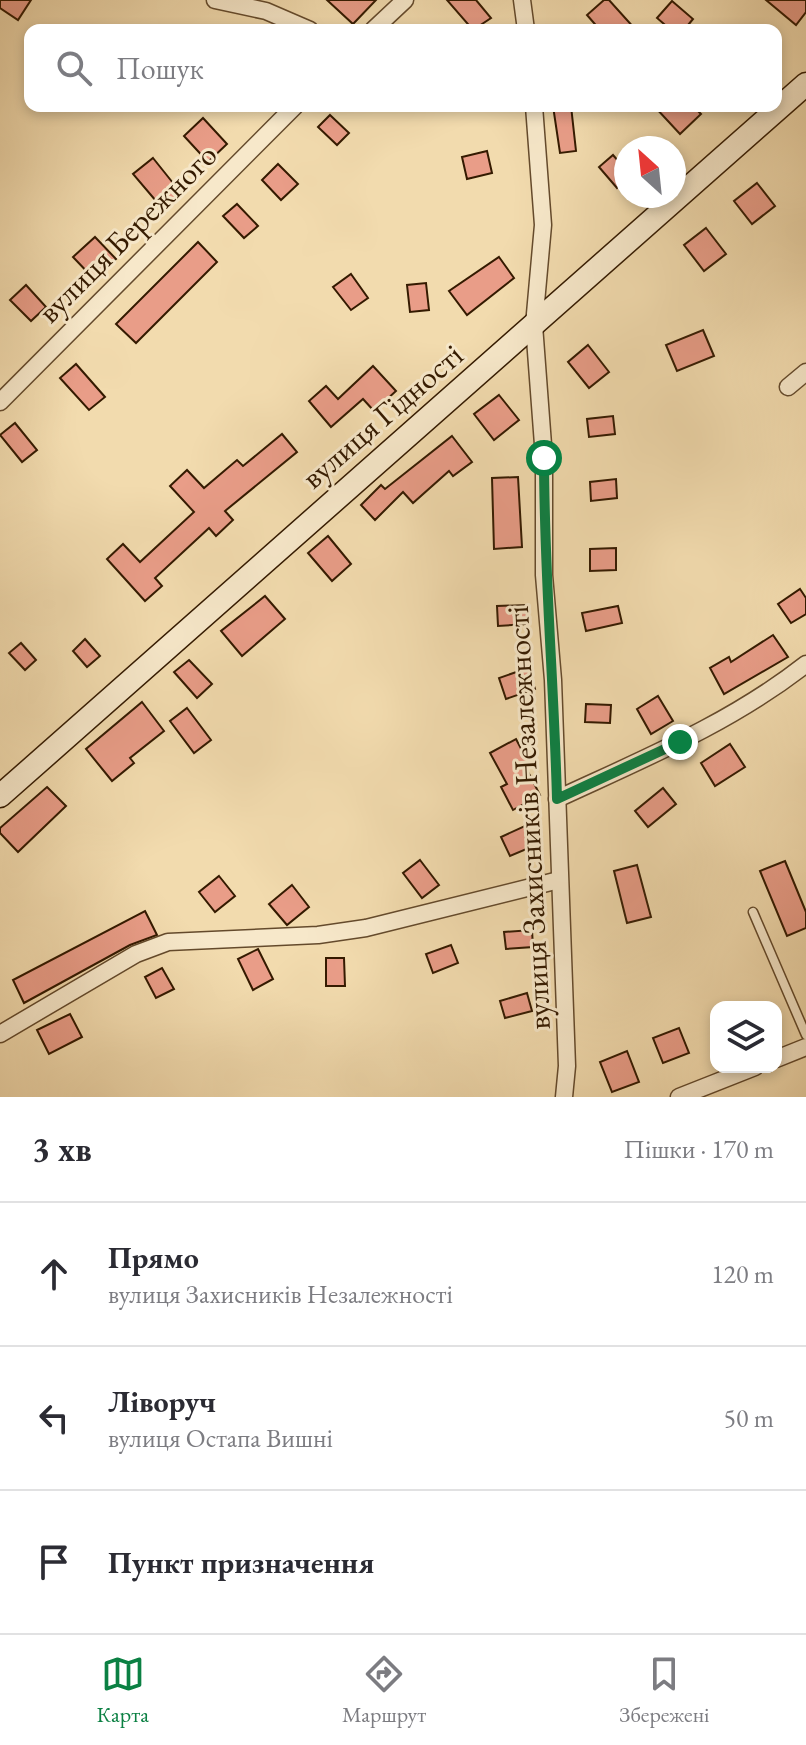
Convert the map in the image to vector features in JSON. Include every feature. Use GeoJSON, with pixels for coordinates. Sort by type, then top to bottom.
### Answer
{"type":"FeatureCollection","features":[{"type":"Feature","properties":{"kind":"street"},"geometry":{"type":"LineString","coordinates":[[215,0],[266,11],[296,24]]}},
{"type":"Feature","properties":{"kind":"street"},"geometry":{"type":"LineString","coordinates":[[379,24],[405,0]]}},
{"type":"Feature","properties":{"kind":"street"},"geometry":{"type":"LineString","coordinates":[[522,0],[525,24]]}},
{"type":"Feature","properties":{"kind":"street","name":"вулиця Гідності"},"geometry":{"type":"LineString","coordinates":[[782,105],[806,84]]}},
{"type":"Feature","properties":{"kind":"street","name":"вулиця Бережного"},"geometry":{"type":"LineString","coordinates":[[0,402],[289,112]]}},
{"type":"Feature","properties":{"kind":"street","name":"вулиця Захисників Незалежності"},"geometry":{"type":"LineString","coordinates":[[534,112],[543,225],[534,325],[544,458],[544,575],[553,680],[567,1066],[564,1097]]}},
{"type":"Feature","properties":{"kind":"street","name":"вулиця Гідності"},"geometry":{"type":"LineString","coordinates":[[0,796],[774,112]]}},
{"type":"Feature","properties":{"kind":"street"},"geometry":{"type":"LineString","coordinates":[[788,387],[806,372]]}},
{"type":"Feature","properties":{"kind":"street"},"geometry":{"type":"LineString","coordinates":[[557,799],[693,735],[769,693],[806,664]]}},
{"type":"Feature","properties":{"kind":"street"},"geometry":{"type":"LineString","coordinates":[[0,1034],[136,954],[168,942],[318,935],[366,928],[559,880]]}},
{"type":"Feature","properties":{"kind":"street"},"geometry":{"type":"LineString","coordinates":[[782,1057],[806,1047]]}},
{"type":"Feature","properties":{"kind":"street"},"geometry":{"type":"LineString","coordinates":[[679,1097],[740,1073]]}},
{"type":"Feature","properties":{"kind":"lane"},"geometry":{"type":"LineString","coordinates":[[753,912],[806,1035]]}},
{"type":"Feature","properties":{"kind":"building"},"geometry":{"type":"Polygon","coordinates":[[[0,0],[31,0],[18,20],[0,8],[0,0]]]}},
{"type":"Feature","properties":{"kind":"building"},"geometry":{"type":"Polygon","coordinates":[[[327,0],[376,0],[353,24],[327,0]]]}},
{"type":"Feature","properties":{"kind":"building"},"geometry":{"type":"Polygon","coordinates":[[[447,0],[476,0],[491,18],[482,24],[468,24],[447,0]]]}},
{"type":"Feature","properties":{"kind":"building"},"geometry":{"type":"Polygon","coordinates":[[[604,0],[609,0],[631,24],[595,24],[587,15],[604,0]]]}},
{"type":"Feature","properties":{"kind":"building"},"geometry":{"type":"Polygon","coordinates":[[[766,0],[806,0],[806,12],[796,25],[766,0]]]}},
{"type":"Feature","properties":{"kind":"building"},"geometry":{"type":"Polygon","coordinates":[[[672,1],[693,19],[689,24],[664,24],[657,18],[672,1]]]}},
{"type":"Feature","properties":{"kind":"building"},"geometry":{"type":"Polygon","coordinates":[[[554,112],[572,112],[576,151],[560,153],[554,112]]]}},
{"type":"Feature","properties":{"kind":"building"},"geometry":{"type":"Polygon","coordinates":[[[660,112],[701,114],[680,134],[660,112]]]}},
{"type":"Feature","properties":{"kind":"building"},"geometry":{"type":"Polygon","coordinates":[[[330,115],[349,133],[337,145],[318,127],[330,115]]]}},
{"type":"Feature","properties":{"kind":"building"},"geometry":{"type":"Polygon","coordinates":[[[203,118],[227,144],[208,162],[184,136],[203,118]]]}},
{"type":"Feature","properties":{"kind":"building"},"geometry":{"type":"Polygon","coordinates":[[[487,151],[492,173],[467,179],[462,157],[487,151]]]}},
{"type":"Feature","properties":{"kind":"building"},"geometry":{"type":"Polygon","coordinates":[[[614,156],[614,184],[599,167],[614,156]]]}},
{"type":"Feature","properties":{"kind":"building"},"geometry":{"type":"Polygon","coordinates":[[[153,158],[181,193],[162,208],[133,174],[153,158]]]}},
{"type":"Feature","properties":{"kind":"building"},"geometry":{"type":"Polygon","coordinates":[[[278,164],[298,184],[281,200],[262,180],[278,164]]]}},
{"type":"Feature","properties":{"kind":"building"},"geometry":{"type":"Polygon","coordinates":[[[757,183],[775,206],[752,224],[734,201],[757,183]]]}},
{"type":"Feature","properties":{"kind":"building"},"geometry":{"type":"Polygon","coordinates":[[[237,204],[258,226],[244,238],[223,216],[237,204]]]}},
{"type":"Feature","properties":{"kind":"building"},"geometry":{"type":"Polygon","coordinates":[[[706,228],[726,254],[704,271],[684,245],[706,228]]]}},
{"type":"Feature","properties":{"kind":"building"},"geometry":{"type":"Polygon","coordinates":[[[95,237],[116,259],[94,279],[73,257],[95,237]]]}},
{"type":"Feature","properties":{"kind":"building"},"geometry":{"type":"Polygon","coordinates":[[[198,242],[217,262],[136,343],[116,324],[198,242]]]}},
{"type":"Feature","properties":{"kind":"building"},"geometry":{"type":"Polygon","coordinates":[[[499,257],[514,278],[467,315],[449,291],[499,257]]]}},
{"type":"Feature","properties":{"kind":"building"},"geometry":{"type":"Polygon","coordinates":[[[351,274],[368,298],[351,310],[333,287],[351,274]]]}},
{"type":"Feature","properties":{"kind":"building"},"geometry":{"type":"Polygon","coordinates":[[[426,283],[429,310],[410,312],[407,285],[426,283]]]}},
{"type":"Feature","properties":{"kind":"building"},"geometry":{"type":"Polygon","coordinates":[[[26,285],[46,307],[31,321],[10,300],[26,285]]]}},
{"type":"Feature","properties":{"kind":"building"},"geometry":{"type":"Polygon","coordinates":[[[703,330],[714,356],[677,371],[666,345],[703,330]]]}},
{"type":"Feature","properties":{"kind":"building"},"geometry":{"type":"Polygon","coordinates":[[[588,345],[609,372],[589,388],[568,362],[588,345]]]}},
{"type":"Feature","properties":{"kind":"building"},"geometry":{"type":"Polygon","coordinates":[[[76,364],[105,397],[89,410],[60,378],[76,364]]]}},
{"type":"Feature","properties":{"kind":"building"},"geometry":{"type":"Polygon","coordinates":[[[373,366],[396,391],[374,411],[363,399],[331,427],[309,401],[326,386],[338,399],[373,366]]]}},
{"type":"Feature","properties":{"kind":"building"},"geometry":{"type":"Polygon","coordinates":[[[499,395],[519,420],[494,440],[474,414],[499,395]]]}},
{"type":"Feature","properties":{"kind":"building"},"geometry":{"type":"Polygon","coordinates":[[[613,416],[615,434],[589,437],[587,419],[613,416]]]}},
{"type":"Feature","properties":{"kind":"building"},"geometry":{"type":"Polygon","coordinates":[[[15,423],[37,450],[22,462],[0,435],[15,423]]]}},
{"type":"Feature","properties":{"kind":"building"},"geometry":{"type":"Polygon","coordinates":[[[282,434],[297,452],[225,511],[233,520],[216,536],[209,528],[155,578],[162,586],[145,601],[107,559],[123,544],[140,562],[194,512],[170,486],[187,470],[204,488],[237,460],[243,466],[282,434]]]}},
{"type":"Feature","properties":{"kind":"building"},"geometry":{"type":"Polygon","coordinates":[[[452,436],[472,462],[453,476],[449,471],[413,503],[403,492],[375,520],[361,505],[381,485],[385,489],[452,436]]]}},
{"type":"Feature","properties":{"kind":"building"},"geometry":{"type":"Polygon","coordinates":[[[518,477],[522,547],[494,549],[492,478],[518,477]]]}},
{"type":"Feature","properties":{"kind":"building"},"geometry":{"type":"Polygon","coordinates":[[[616,479],[617,498],[591,501],[590,482],[616,479]]]}},
{"type":"Feature","properties":{"kind":"building"},"geometry":{"type":"Polygon","coordinates":[[[328,536],[351,564],[332,581],[308,553],[328,536]]]}},
{"type":"Feature","properties":{"kind":"building"},"geometry":{"type":"Polygon","coordinates":[[[616,548],[616,570],[590,571],[590,549],[616,548]]]}},
{"type":"Feature","properties":{"kind":"building"},"geometry":{"type":"Polygon","coordinates":[[[800,589],[806,598],[806,614],[791,623],[778,604],[800,589]]]}},
{"type":"Feature","properties":{"kind":"building"},"geometry":{"type":"Polygon","coordinates":[[[265,596],[285,619],[242,656],[221,631],[265,596]]]}},
{"type":"Feature","properties":{"kind":"building"},"geometry":{"type":"Polygon","coordinates":[[[527,605],[528,624],[498,626],[497,606],[527,605]]]}},
{"type":"Feature","properties":{"kind":"building"},"geometry":{"type":"Polygon","coordinates":[[[618,606],[622,623],[586,631],[582,613],[618,606]]]}},
{"type":"Feature","properties":{"kind":"building"},"geometry":{"type":"Polygon","coordinates":[[[773,635],[788,657],[724,694],[710,668],[729,657],[731,662],[773,635]]]}},
{"type":"Feature","properties":{"kind":"building"},"geometry":{"type":"Polygon","coordinates":[[[85,639],[100,656],[87,667],[73,651],[85,639]]]}},
{"type":"Feature","properties":{"kind":"building"},"geometry":{"type":"Polygon","coordinates":[[[21,643],[36,660],[25,670],[9,653],[21,643]]]}},
{"type":"Feature","properties":{"kind":"building"},"geometry":{"type":"Polygon","coordinates":[[[189,660],[212,684],[197,698],[174,672],[189,660]]]}},
{"type":"Feature","properties":{"kind":"building"},"geometry":{"type":"Polygon","coordinates":[[[528,668],[535,689],[506,699],[499,678],[528,668]]]}},
{"type":"Feature","properties":{"kind":"building"},"geometry":{"type":"Polygon","coordinates":[[[658,696],[673,721],[651,734],[637,709],[658,696]]]}},
{"type":"Feature","properties":{"kind":"building"},"geometry":{"type":"Polygon","coordinates":[[[142,702],[164,731],[130,758],[134,763],[112,781],[86,749],[142,702]]]}},
{"type":"Feature","properties":{"kind":"building"},"geometry":{"type":"Polygon","coordinates":[[[586,704],[611,705],[610,723],[585,722],[586,704]]]}},
{"type":"Feature","properties":{"kind":"building"},"geometry":{"type":"Polygon","coordinates":[[[187,708],[211,740],[194,753],[170,721],[187,708]]]}},
{"type":"Feature","properties":{"kind":"building"},"geometry":{"type":"Polygon","coordinates":[[[516,739],[528,762],[524,764],[540,795],[513,810],[501,787],[507,784],[490,753],[516,739]]]}},
{"type":"Feature","properties":{"kind":"building"},"geometry":{"type":"Polygon","coordinates":[[[730,744],[745,767],[715,786],[701,763],[730,744]]]}},
{"type":"Feature","properties":{"kind":"building"},"geometry":{"type":"Polygon","coordinates":[[[47,787],[66,806],[18,852],[0,833],[0,828],[47,787]]]}},
{"type":"Feature","properties":{"kind":"building"},"geometry":{"type":"Polygon","coordinates":[[[663,788],[676,804],[648,827],[635,811],[663,788]]]}},
{"type":"Feature","properties":{"kind":"building"},"geometry":{"type":"Polygon","coordinates":[[[527,825],[536,845],[510,856],[501,837],[527,825]]]}},
{"type":"Feature","properties":{"kind":"building"},"geometry":{"type":"Polygon","coordinates":[[[420,860],[439,885],[422,898],[403,873],[420,860]]]}},
{"type":"Feature","properties":{"kind":"building"},"geometry":{"type":"Polygon","coordinates":[[[785,861],[806,912],[806,928],[787,936],[760,871],[785,861]]]}},
{"type":"Feature","properties":{"kind":"building"},"geometry":{"type":"Polygon","coordinates":[[[637,865],[651,917],[627,923],[614,871],[637,865]]]}},
{"type":"Feature","properties":{"kind":"building"},"geometry":{"type":"Polygon","coordinates":[[[219,876],[235,896],[215,912],[199,892],[219,876]]]}},
{"type":"Feature","properties":{"kind":"building"},"geometry":{"type":"Polygon","coordinates":[[[292,885],[309,907],[287,925],[269,904],[292,885]]]}},
{"type":"Feature","properties":{"kind":"building"},"geometry":{"type":"Polygon","coordinates":[[[145,911],[157,935],[130,945],[24,1003],[13,980],[145,911]]]}},
{"type":"Feature","properties":{"kind":"building"},"geometry":{"type":"Polygon","coordinates":[[[532,930],[533,947],[506,949],[504,932],[532,930]]]}},
{"type":"Feature","properties":{"kind":"building"},"geometry":{"type":"Polygon","coordinates":[[[451,945],[458,963],[433,973],[426,954],[451,945]]]}},
{"type":"Feature","properties":{"kind":"building"},"geometry":{"type":"Polygon","coordinates":[[[258,949],[273,979],[253,990],[238,959],[258,949]]]}},
{"type":"Feature","properties":{"kind":"building"},"geometry":{"type":"Polygon","coordinates":[[[326,958],[344,958],[345,986],[326,986],[326,958]]]}},
{"type":"Feature","properties":{"kind":"building"},"geometry":{"type":"Polygon","coordinates":[[[162,968],[174,989],[156,998],[145,977],[162,968]]]}},
{"type":"Feature","properties":{"kind":"building"},"geometry":{"type":"Polygon","coordinates":[[[527,993],[532,1011],[505,1018],[500,1001],[527,993]]]}},
{"type":"Feature","properties":{"kind":"building"},"geometry":{"type":"Polygon","coordinates":[[[70,1014],[82,1037],[49,1054],[37,1030],[70,1014]]]}},
{"type":"Feature","properties":{"kind":"building"},"geometry":{"type":"Polygon","coordinates":[[[679,1028],[689,1053],[663,1063],[653,1038],[679,1028]]]}},
{"type":"Feature","properties":{"kind":"building"},"geometry":{"type":"Polygon","coordinates":[[[627,1051],[639,1082],[612,1092],[600,1062],[627,1051]]]}},
{"type":"Feature","properties":{"kind":"route"},"geometry":{"type":"LineString","coordinates":[[544,458],[544,575],[553,680],[557,799],[680,742]]}}]}
